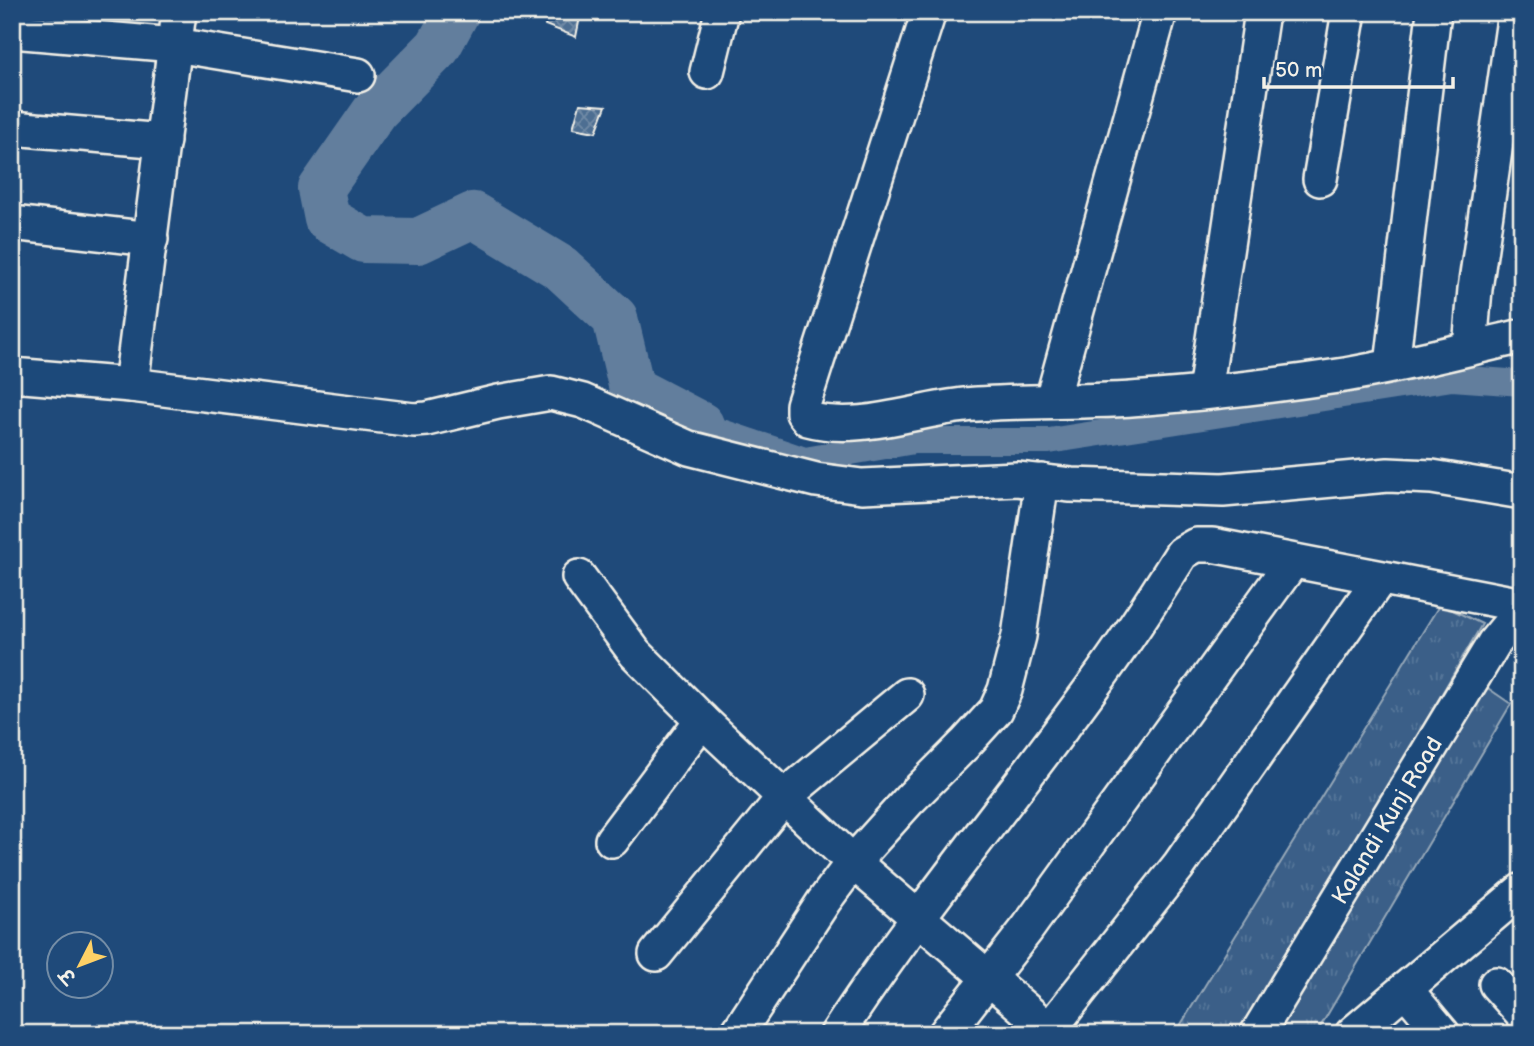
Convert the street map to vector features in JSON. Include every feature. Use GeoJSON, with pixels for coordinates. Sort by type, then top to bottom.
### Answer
{"type":"FeatureCollection","features":[{"type":"Feature","properties":{"kind":"street"},"geometry":{"type":"LineString","coordinates":[[131,385],[180,12]]}},
{"type":"Feature","properties":{"kind":"street"},"geometry":{"type":"LineString","coordinates":[[707,72],[722,12]]}},
{"type":"Feature","properties":{"kind":"street"},"geometry":{"type":"LineString","coordinates":[[929,12],[803,405],[803,413],[808,419],[818,422],[868,421],[963,405],[1052,400],[1117,400],[1205,392],[1347,374],[1522,336]]}},
{"type":"Feature","properties":{"kind":"street"},"geometry":{"type":"LineString","coordinates":[[1052,400],[1160,12]]}},
{"type":"Feature","properties":{"kind":"street"},"geometry":{"type":"LineString","coordinates":[[1205,392],[1262,12]]}},
{"type":"Feature","properties":{"kind":"street"},"geometry":{"type":"LineString","coordinates":[[1320,179],[1349,12]]}},
{"type":"Feature","properties":{"kind":"street"},"geometry":{"type":"LineString","coordinates":[[1392,365],[1434,12]]}},
{"type":"Feature","properties":{"kind":"street"},"geometry":{"type":"LineString","coordinates":[[1470,348],[1475,289],[1515,12]]}},
{"type":"Feature","properties":{"kind":"street"},"geometry":{"type":"LineString","coordinates":[[12,31],[175,45],[358,75]]}},
{"type":"Feature","properties":{"kind":"street"},"geometry":{"type":"LineString","coordinates":[[12,128],[163,141]]}},
{"type":"Feature","properties":{"kind":"street"},"geometry":{"type":"LineString","coordinates":[[12,223],[151,239]]}},
{"type":"Feature","properties":{"kind":"street"},"geometry":{"type":"LineString","coordinates":[[12,375],[131,385],[414,420],[551,393],[583,401],[689,448],[816,480],[862,486],[979,480],[1223,490],[1410,475],[1522,492]]}},
{"type":"Feature","properties":{"kind":"street"},"geometry":{"type":"LineString","coordinates":[[737,1034],[824,901],[853,862],[909,800],[984,725],[1000,702],[1019,636],[1042,481]]}},
{"type":"Feature","properties":{"kind":"street"},"geometry":{"type":"LineString","coordinates":[[837,1034],[918,917],[1093,686],[1182,553],[1196,545],[1212,545],[1522,607]]}},
{"type":"Feature","properties":{"kind":"street"},"geometry":{"type":"LineString","coordinates":[[945,1034],[1027,929],[1292,562]]}},
{"type":"Feature","properties":{"kind":"street"},"geometry":{"type":"LineString","coordinates":[[579,576],[635,653],[702,720],[853,862],[1049,1032],[1180,864],[1381,578]]}},
{"type":"Feature","properties":{"kind":"street","name":"Kalandi Kunj Road"},"geometry":{"type":"LineString","coordinates":[[1257,1034],[1494,643],[1522,607]]}},
{"type":"Feature","properties":{"kind":"street"},"geometry":{"type":"LineString","coordinates":[[656,954],[784,797],[907,695]]}},
{"type":"Feature","properties":{"kind":"street"},"geometry":{"type":"LineString","coordinates":[[612,840],[702,720]]}},
{"type":"Feature","properties":{"kind":"street"},"geometry":{"type":"LineString","coordinates":[[1352,1034],[1522,890]]}},
{"type":"Feature","properties":{"kind":"street"},"geometry":{"type":"LineString","coordinates":[[1496,984],[1522,1013]]}},
{"type":"Feature","properties":{"kind":"street"},"geometry":{"type":"LineString","coordinates":[[1405,989],[1443,1034]]}},
{"type":"Feature","properties":{"kind":"green space"},"geometry":{"type":"Polygon","coordinates":[[[1440,604],[1482,624],[1246,1034],[1175,1034],[1440,604]]]}},
{"type":"Feature","properties":{"kind":"green space"},"geometry":{"type":"Polygon","coordinates":[[[1479,682],[1511,704],[1316,1034],[1275,1034],[1479,682]]]}},
{"type":"Feature","properties":{"kind":"building"},"geometry":{"type":"Polygon","coordinates":[[[548,12],[581,12],[576,37],[545,25],[548,12]]]}},
{"type":"Feature","properties":{"kind":"building"},"geometry":{"type":"Polygon","coordinates":[[[580,104],[606,106],[596,132],[573,128],[580,104]]]}},
{"type":"Feature","properties":{"kind":"waterway"},"geometry":{"type":"LineString","coordinates":[[457,12],[438,47],[376,110],[321,189],[327,219],[363,240],[418,241],[473,215],[561,268],[615,318],[632,389],[701,425]]}},
{"type":"Feature","properties":{"kind":"waterway"},"geometry":{"type":"LineString","coordinates":[[701,425],[805,460],[914,441],[1049,441],[1452,378],[1522,383]]}}]}
